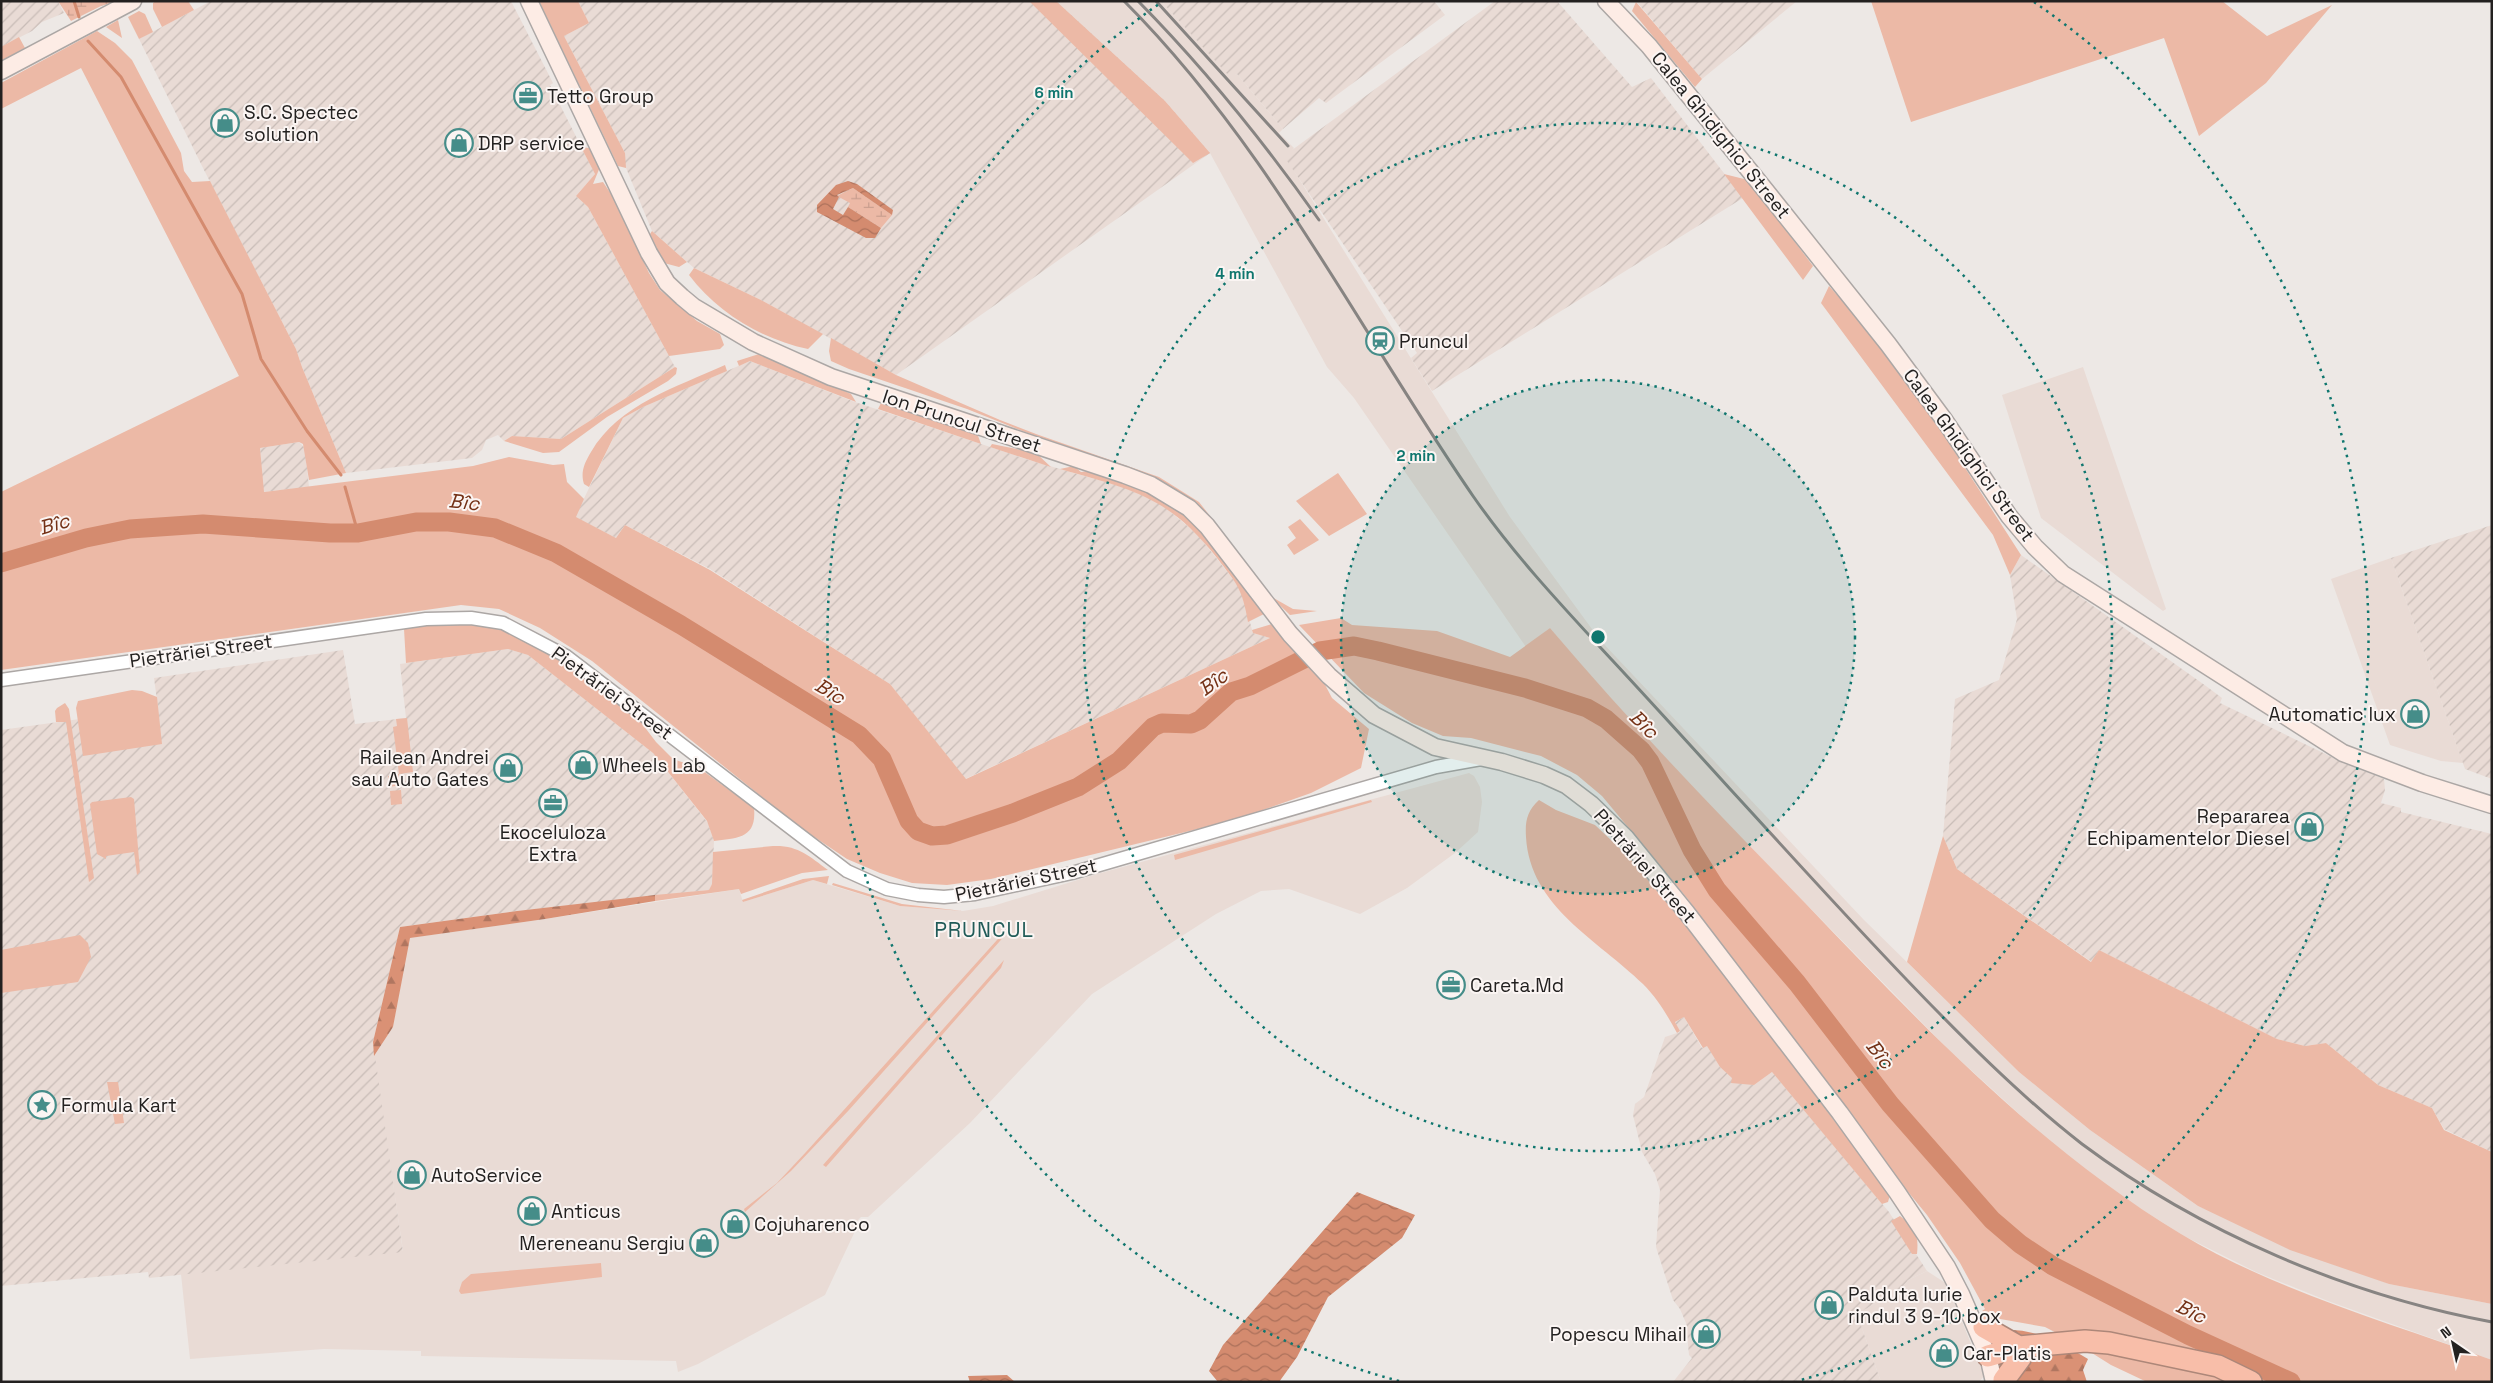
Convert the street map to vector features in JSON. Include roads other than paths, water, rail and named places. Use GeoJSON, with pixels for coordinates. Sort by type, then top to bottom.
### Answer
{"type":"FeatureCollection","features":[{"type":"Feature","properties":{"kind":"highway"},"geometry":{"type":"LineString","coordinates":[[1984,1327],[2020,1352]]}},
{"type":"Feature","properties":{"kind":"highway"},"geometry":{"type":"LineString","coordinates":[[1997,1369],[2020,1352],[2078,1341],[2109,1343],[2218,1366],[2251,1382]]}},
{"type":"Feature","properties":{"kind":"highway"},"geometry":{"type":"LineString","coordinates":[[1997,1369],[2020,1352]]}},
{"type":"Feature","properties":{"kind":"street"},"geometry":{"type":"LineString","coordinates":[[1,71],[133,1]]}},
{"type":"Feature","properties":{"kind":"street","name":"Ion Pruncul Street"},"geometry":{"type":"LineString","coordinates":[[529,1],[649,253],[667,283],[688,302],[746,338],[831,377],[1125,474],[1169,495],[1189,508],[1208,526],[1290,634],[1329,676],[1374,715],[1435,746],[1483,759]]}},
{"type":"Feature","properties":{"kind":"street","name":"Calea Ghidighici Street"},"geometry":{"type":"LineString","coordinates":[[1606,1],[1649,46],[1888,344],[1945,421],[2009,516],[2035,547],[2063,574],[2343,753],[2422,783],[2492,805]]}},
{"type":"Feature","properties":{"kind":"street","name":"Pietrăriei Street"},"geometry":{"type":"LineString","coordinates":[[1,680],[426,619],[487,619],[503,623],[566,656],[847,870],[887,888],[918,896],[944,897],[975,894],[1072,873],[1436,767],[1483,759],[1544,775],[1566,785],[1591,804],[1626,838],[1840,1113],[1897,1192],[1947,1267],[1997,1369]]}},
{"type":"Feature","properties":{"kind":"street","name":"Pietrăriei Street"},"geometry":{"type":"LineString","coordinates":[[1897,1192],[1921,1215],[1956,1264],[1984,1327],[1997,1369]]}},
{"type":"Feature","properties":{"kind":"water"},"geometry":{"type":"Polygon","coordinates":[[[848,181],[857,184],[893,210],[892,215],[853,188],[837,195],[839,197],[833,209],[843,215],[848,207],[881,228],[875,238],[866,238],[817,212],[817,205],[836,185],[848,181]]]}},
{"type":"Feature","properties":{"kind":"water"},"geometry":{"type":"Polygon","coordinates":[[[1357,1192],[1415,1215],[1402,1238],[1328,1297],[1297,1357],[1279,1382],[1218,1382],[1209,1371],[1223,1345],[1357,1192]]]}},
{"type":"Feature","properties":{"kind":"water"},"geometry":{"type":"Polygon","coordinates":[[[1007,1375],[1015,1382],[970,1382],[968,1376],[1007,1375]]]}},
{"type":"Feature","properties":{"kind":"waterway"},"geometry":{"type":"LineString","coordinates":[[74,1],[79,17]]}},
{"type":"Feature","properties":{"kind":"waterway"},"geometry":{"type":"LineString","coordinates":[[88,41],[121,77],[242,294],[261,359],[307,431],[341,475]]}},
{"type":"Feature","properties":{"kind":"waterway"},"geometry":{"type":"LineString","coordinates":[[345,487],[358,533]]}},
{"type":"Feature","properties":{"kind":"waterway","name":"Bîc"},"geometry":{"type":"LineString","coordinates":[[1,563],[86,538],[130,529],[203,524],[330,533],[358,533],[416,522],[449,522],[495,528],[556,553],[681,625],[859,735],[882,759],[909,821],[918,831],[932,836],[947,835],[1013,813],[1078,787],[1119,761],[1153,727],[1162,723],[1191,724],[1200,720],[1231,692],[1250,686],[1320,651],[1354,646],[1378,651],[1525,688],[1587,708],[1606,719],[1641,750],[1650,762],[1692,850],[1717,890],[1797,983],[1890,1104],[1992,1220],[2020,1244],[2053,1266],[2188,1335],[2291,1382]]}},
{"type":"Feature","properties":{"kind":"railway"},"geometry":{"type":"LineString","coordinates":[[1124,1],[1176,57],[1224,116],[1268,177],[1310,240],[1431,433],[1473,496],[1522,560],[1833,902],[1955,1029],[2025,1097],[2082,1144],[2128,1176],[2175,1205],[2225,1232],[2277,1256],[2383,1295],[2492,1322]]}},
{"type":"Feature","properties":{"kind":"railway"},"geometry":{"type":"LineString","coordinates":[[1138,1],[1187,53],[1233,107],[1277,162],[1319,220]]}},
{"type":"Feature","properties":{"kind":"railway"},"geometry":{"type":"LineString","coordinates":[[1156,1],[1288,146]]}},
{"type":"Feature","properties":{"kind":"place","name":"Tetto Group"},"geometry":{"type":"Point","coordinates":[528,96]}},
{"type":"Feature","properties":{"kind":"place","name":"S.C. Spectec solution"},"geometry":{"type":"Point","coordinates":[225,123]}},
{"type":"Feature","properties":{"kind":"place","name":"DRP service"},"geometry":{"type":"Point","coordinates":[459,143]}},
{"type":"Feature","properties":{"kind":"place","name":"Pruncul"},"geometry":{"type":"Point","coordinates":[1380,341]}},
{"type":"Feature","properties":{"kind":"place","name":"Automatic lux"},"geometry":{"type":"Point","coordinates":[2415,714]}},
{"type":"Feature","properties":{"kind":"place","name":"Wheels Lab"},"geometry":{"type":"Point","coordinates":[583,765]}},
{"type":"Feature","properties":{"kind":"place","name":"Railean Andrei sau Auto Gates"},"geometry":{"type":"Point","coordinates":[508,768]}},
{"type":"Feature","properties":{"kind":"place","name":"Eкoceluloza Extra"},"geometry":{"type":"Point","coordinates":[553,803]}},
{"type":"Feature","properties":{"kind":"place","name":"Repararea Echipamentelor Diesel"},"geometry":{"type":"Point","coordinates":[2309,827]}},
{"type":"Feature","properties":{"kind":"place","name":"Careta.Md"},"geometry":{"type":"Point","coordinates":[1451,985]}},
{"type":"Feature","properties":{"kind":"place","name":"Formula Kart"},"geometry":{"type":"Point","coordinates":[42,1105]}},
{"type":"Feature","properties":{"kind":"place","name":"AutoService"},"geometry":{"type":"Point","coordinates":[412,1175]}},
{"type":"Feature","properties":{"kind":"place","name":"Anticus"},"geometry":{"type":"Point","coordinates":[532,1211]}},
{"type":"Feature","properties":{"kind":"place","name":"Cojuharenco"},"geometry":{"type":"Point","coordinates":[735,1224]}},
{"type":"Feature","properties":{"kind":"place","name":"Mereneanu Sergiu"},"geometry":{"type":"Point","coordinates":[704,1243]}},
{"type":"Feature","properties":{"kind":"place","name":"Palduta Iurie rindul 3 9-10 box"},"geometry":{"type":"Point","coordinates":[1829,1305]}},
{"type":"Feature","properties":{"kind":"place","name":"Popescu Mihail"},"geometry":{"type":"Point","coordinates":[1706,1334]}},
{"type":"Feature","properties":{"kind":"place","name":"Car-Platis"},"geometry":{"type":"Point","coordinates":[1944,1353]}},
{"type":"Feature","properties":{"kind":"district","name":"PRUNCUL"},"geometry":{"type":"Point","coordinates":[984,929]}}]}
